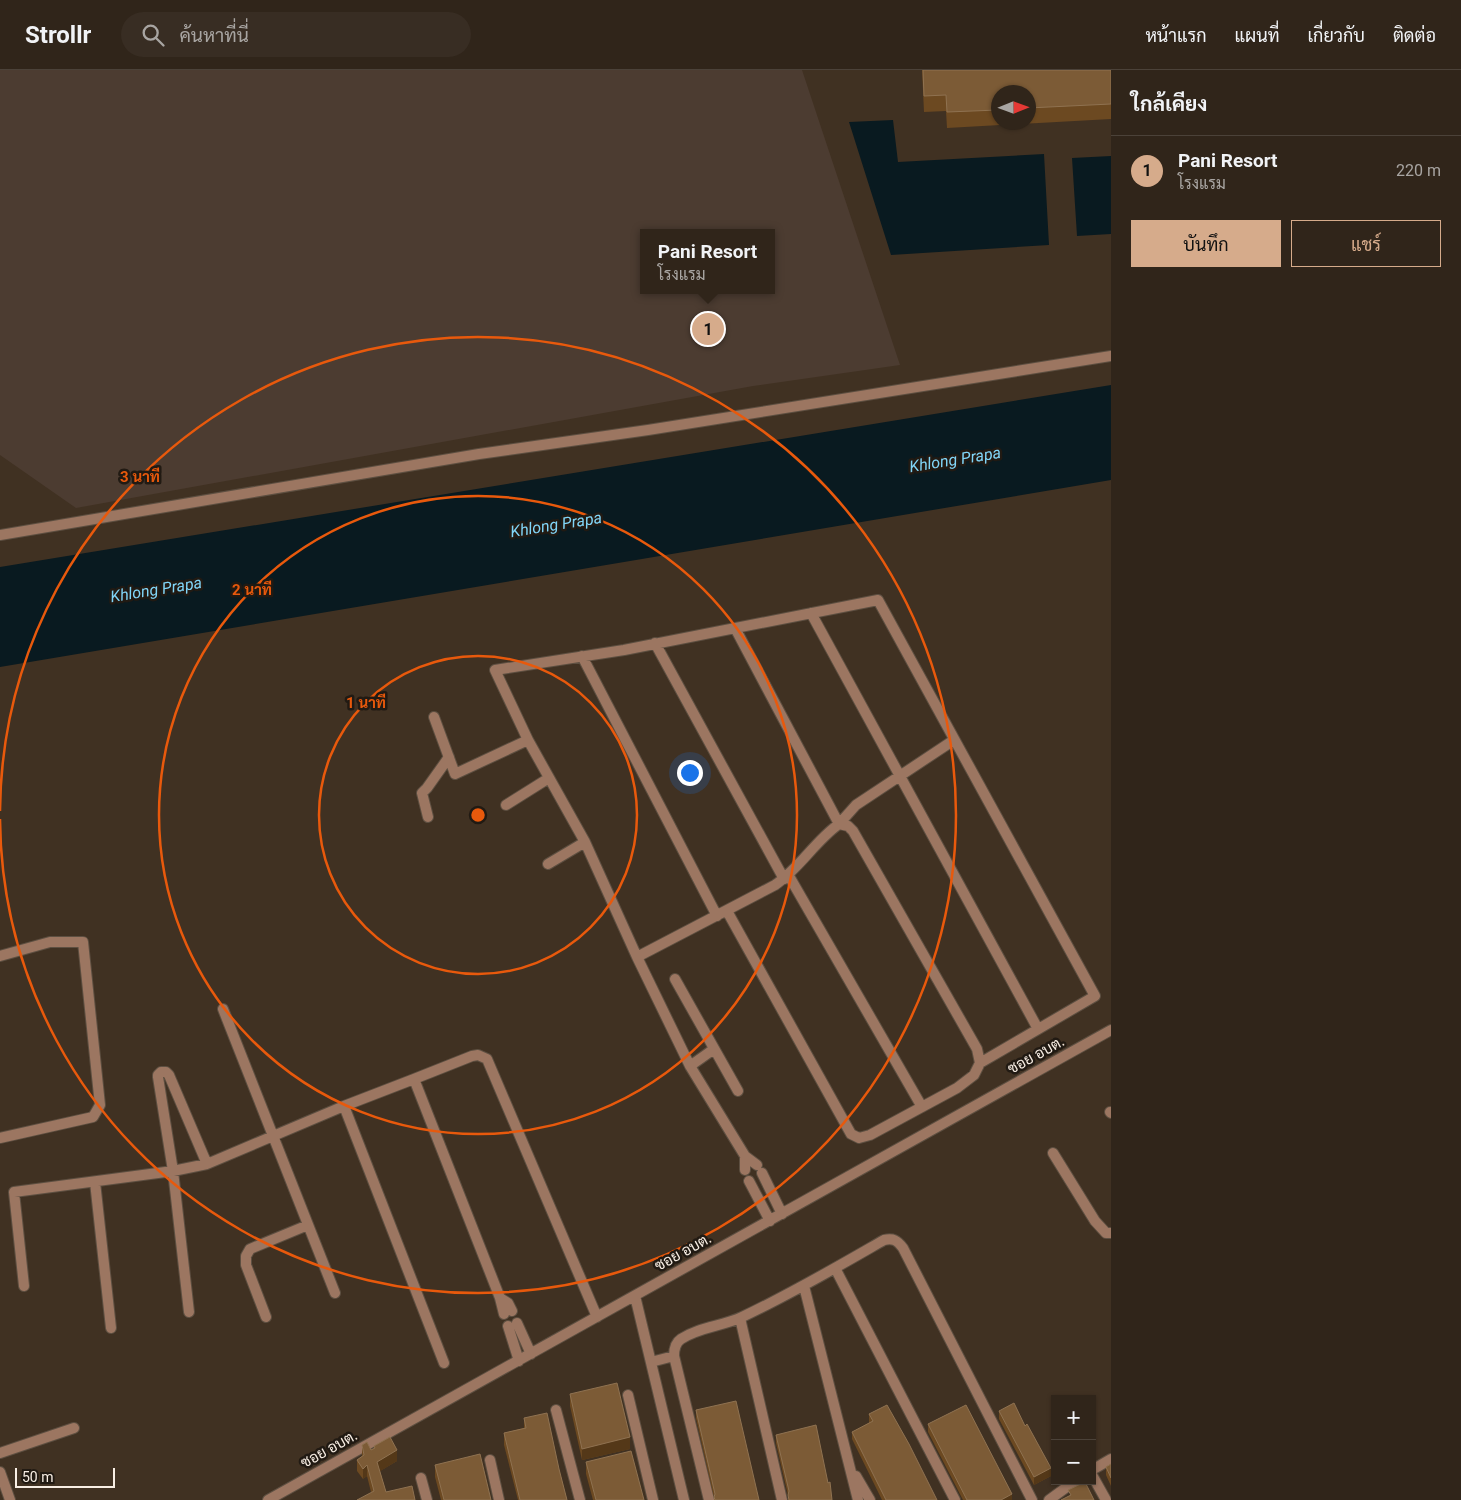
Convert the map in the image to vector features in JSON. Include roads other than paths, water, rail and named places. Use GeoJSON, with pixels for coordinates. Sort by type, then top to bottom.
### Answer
{"type":"FeatureCollection","features":[{"type":"Feature","properties":{"kind":"street"},"geometry":{"type":"LineString","coordinates":[[0,535],[479,454],[648,430],[1111,356]]}},
{"type":"Feature","properties":{"kind":"street"},"geometry":{"type":"LineString","coordinates":[[728,910],[852,1134],[859,1138],[870,1135],[957,1088],[974,1074],[980,1064],[1094,996],[878,600],[655,644],[495,670],[528,740],[584,842],[690,1066],[745,1156],[759,1169],[782,1214]]}},
{"type":"Feature","properties":{"kind":"street"},"geometry":{"type":"LineString","coordinates":[[811,613],[1038,1029]]}},
{"type":"Feature","properties":{"kind":"street"},"geometry":{"type":"LineString","coordinates":[[735,628],[839,824],[848,826],[853,831],[977,1049],[980,1064]]}},
{"type":"Feature","properties":{"kind":"street"},"geometry":{"type":"LineString","coordinates":[[655,644],[786,878],[922,1107]]}},
{"type":"Feature","properties":{"kind":"street"},"geometry":{"type":"LineString","coordinates":[[582,656],[717,916]]}},
{"type":"Feature","properties":{"kind":"street"},"geometry":{"type":"LineString","coordinates":[[434,718],[455,774],[528,740]]}},
{"type":"Feature","properties":{"kind":"street"},"geometry":{"type":"LineString","coordinates":[[637,957],[786,878],[818,841],[839,824],[856,805],[954,740]]}},
{"type":"Feature","properties":{"kind":"street"},"geometry":{"type":"LineString","coordinates":[[428,817],[422,793],[449,757]]}},
{"type":"Feature","properties":{"kind":"street"},"geometry":{"type":"LineString","coordinates":[[506,805],[549,778]]}},
{"type":"Feature","properties":{"kind":"street"},"geometry":{"type":"LineString","coordinates":[[548,864],[584,842]]}},
{"type":"Feature","properties":{"kind":"street"},"geometry":{"type":"LineString","coordinates":[[0,956],[50,942],[83,942],[100,1105],[93,1117],[0,1138]]}},
{"type":"Feature","properties":{"kind":"street"},"geometry":{"type":"LineString","coordinates":[[675,979],[738,1091]]}},
{"type":"Feature","properties":{"kind":"street"},"geometry":{"type":"LineString","coordinates":[[223,1009],[335,1293]]}},
{"type":"Feature","properties":{"kind":"street","name":"ซอย อบต."},"geometry":{"type":"LineString","coordinates":[[268,1500],[1111,1030]]}},
{"type":"Feature","properties":{"kind":"street"},"geometry":{"type":"LineString","coordinates":[[690,1066],[714,1049]]}},
{"type":"Feature","properties":{"kind":"street"},"geometry":{"type":"LineString","coordinates":[[24,1286],[14,1192],[173,1171],[207,1164],[344,1106],[478,1055],[487,1059],[598,1317]]}},
{"type":"Feature","properties":{"kind":"street"},"geometry":{"type":"LineString","coordinates":[[189,1312],[173,1171],[158,1077],[159,1073],[163,1071],[169,1075],[207,1164]]}},
{"type":"Feature","properties":{"kind":"street"},"geometry":{"type":"LineString","coordinates":[[414,1079],[500,1298],[508,1313]]}},
{"type":"Feature","properties":{"kind":"street"},"geometry":{"type":"LineString","coordinates":[[344,1106],[444,1363]]}},
{"type":"Feature","properties":{"kind":"street"},"geometry":{"type":"LineString","coordinates":[[1053,1153],[1095,1221],[1106,1233],[1111,1233]]}},
{"type":"Feature","properties":{"kind":"street"},"geometry":{"type":"LineString","coordinates":[[745,1156],[747,1176],[770,1221]]}},
{"type":"Feature","properties":{"kind":"street"},"geometry":{"type":"LineString","coordinates":[[95,1182],[111,1328]]}},
{"type":"Feature","properties":{"kind":"street"},"geometry":{"type":"LineString","coordinates":[[266,1317],[246,1264],[246,1256],[250,1249],[308,1225]]}},
{"type":"Feature","properties":{"kind":"street"},"geometry":{"type":"LineString","coordinates":[[709,1500],[674,1356],[674,1348],[678,1341],[689,1335],[740,1318],[804,1286],[884,1240],[891,1238],[898,1242],[1032,1500]]}},
{"type":"Feature","properties":{"kind":"street"},"geometry":{"type":"LineString","coordinates":[[835,1268],[955,1500]]}},
{"type":"Feature","properties":{"kind":"street"},"geometry":{"type":"LineString","coordinates":[[804,1286],[851,1466],[858,1500]]}},
{"type":"Feature","properties":{"kind":"street"},"geometry":{"type":"LineString","coordinates":[[635,1296],[684,1500]]}},
{"type":"Feature","properties":{"kind":"street"},"geometry":{"type":"LineString","coordinates":[[740,1318],[782,1500]]}},
{"type":"Feature","properties":{"kind":"street"},"geometry":{"type":"LineString","coordinates":[[519,1361],[512,1325],[531,1354]]}},
{"type":"Feature","properties":{"kind":"street"},"geometry":{"type":"LineString","coordinates":[[651,1362],[674,1356]]}},
{"type":"Feature","properties":{"kind":"street"},"geometry":{"type":"LineString","coordinates":[[628,1394],[638,1454],[653,1500]]}},
{"type":"Feature","properties":{"kind":"street"},"geometry":{"type":"LineString","coordinates":[[556,1410],[577,1469],[580,1500]]}},
{"type":"Feature","properties":{"kind":"street"},"geometry":{"type":"LineString","coordinates":[[0,1453],[74,1428]]}},
{"type":"Feature","properties":{"kind":"street"},"geometry":{"type":"LineString","coordinates":[[1096,1468],[1111,1459]]}},
{"type":"Feature","properties":{"kind":"street"},"geometry":{"type":"LineString","coordinates":[[490,1460],[499,1500]]}},
{"type":"Feature","properties":{"kind":"street"},"geometry":{"type":"LineString","coordinates":[[851,1466],[870,1500]]}},
{"type":"Feature","properties":{"kind":"street"},"geometry":{"type":"LineString","coordinates":[[1,1478],[10,1500]]}},
{"type":"Feature","properties":{"kind":"street"},"geometry":{"type":"LineString","coordinates":[[421,1478],[427,1500]]}},
{"type":"Feature","properties":{"kind":"street"},"geometry":{"type":"LineString","coordinates":[[1096,1482],[1106,1500]]}},
{"type":"Feature","properties":{"kind":"street"},"geometry":{"type":"LineString","coordinates":[[1049,1500],[1070,1485]]}},
{"type":"Feature","properties":{"kind":"water"},"geometry":{"type":"Polygon","coordinates":[[[893,120],[898,162],[1044,154],[1049,245],[891,255],[849,122],[893,120]]]}},
{"type":"Feature","properties":{"kind":"water"},"geometry":{"type":"Polygon","coordinates":[[[1111,156],[1111,234],[1077,236],[1072,158],[1111,156]]]}},
{"type":"Feature","properties":{"kind":"water","name":"Khlong Prapa"},"geometry":{"type":"Polygon","coordinates":[[[1111,385],[1111,480],[0,667],[0,567],[1111,385]]]}},
{"type":"Feature","properties":{"kind":"place","name":"Pani Resort"},"geometry":{"type":"Point","coordinates":[708,329]}}]}
